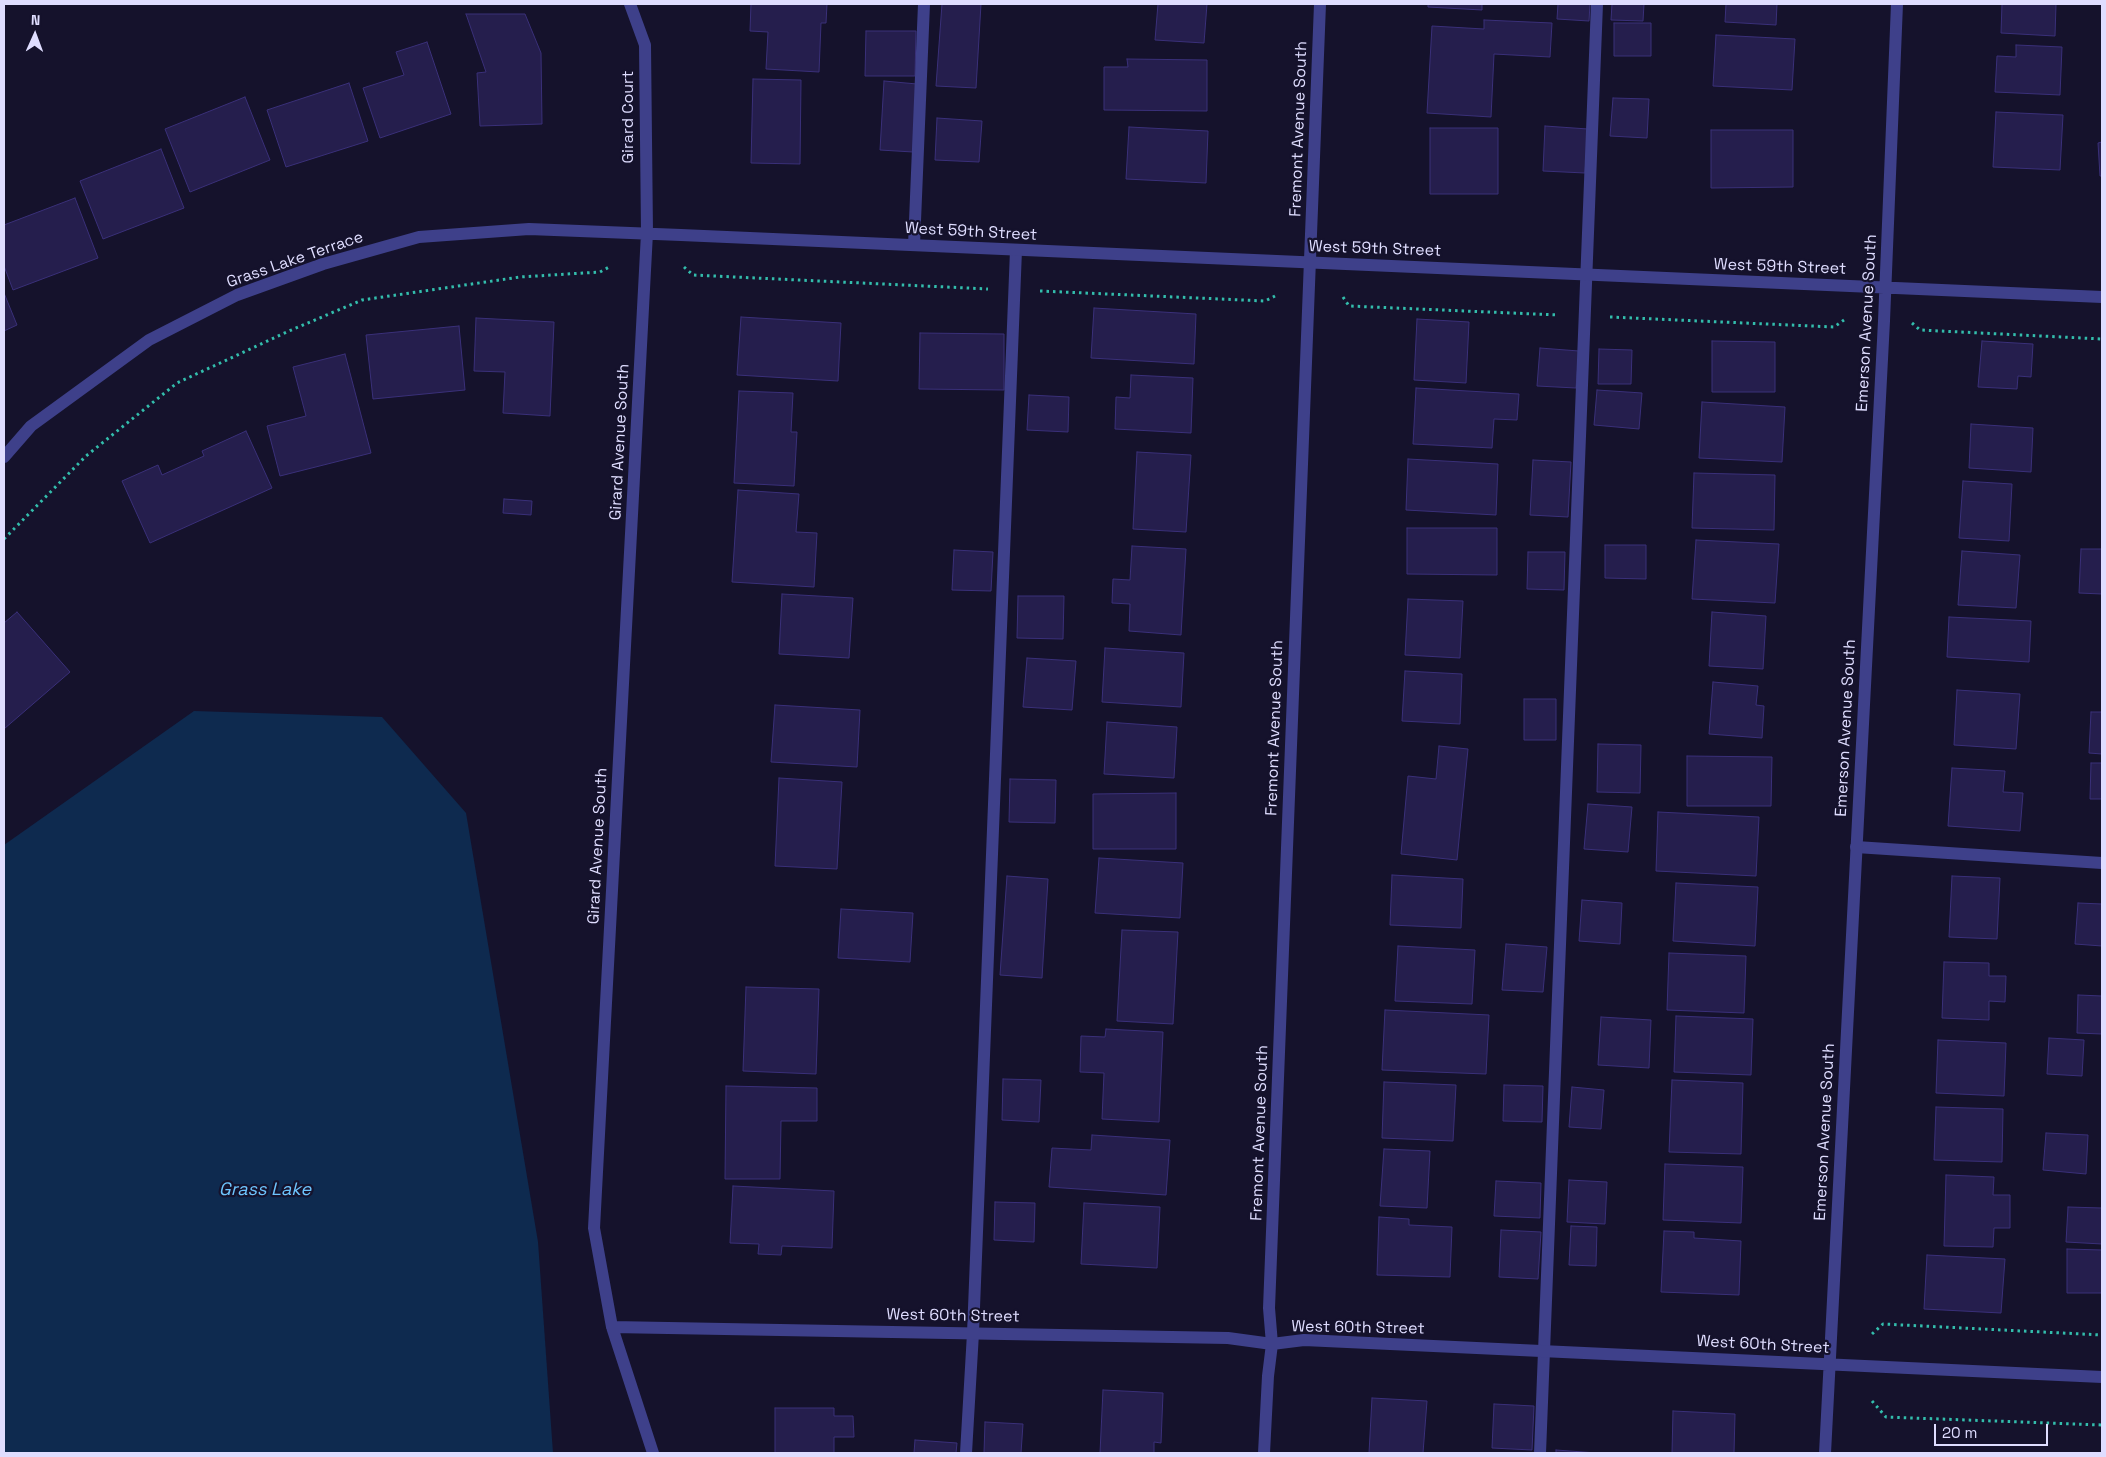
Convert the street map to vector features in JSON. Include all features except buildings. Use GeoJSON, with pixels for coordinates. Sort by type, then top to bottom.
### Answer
{"type":"FeatureCollection","features":[{"type":"Feature","properties":{"kind":"street","name":"Girard Court"},"geometry":{"type":"LineString","coordinates":[[630,4],[645,45],[647,233]]}},
{"type":"Feature","properties":{"kind":"street"},"geometry":{"type":"LineString","coordinates":[[914,245],[924,4]]}},
{"type":"Feature","properties":{"kind":"street","name":"Fremont Avenue South"},"geometry":{"type":"LineString","coordinates":[[1264,1453],[1268,1376],[1272,1344],[1269,1308],[1320,4]]}},
{"type":"Feature","properties":{"kind":"street"},"geometry":{"type":"LineString","coordinates":[[1540,1453],[1546,1351],[1597,4]]}},
{"type":"Feature","properties":{"kind":"street","name":"Emerson Avenue South"},"geometry":{"type":"LineString","coordinates":[[1825,1453],[1885,288],[1897,4]]}},
{"type":"Feature","properties":{"kind":"street","name":"Grass Lake Terrace"},"geometry":{"type":"LineString","coordinates":[[4,457],[30,426],[149,340],[237,295],[323,264],[420,237],[529,229],[647,233]]}},
{"type":"Feature","properties":{"kind":"street","name":"West 59th Street"},"geometry":{"type":"LineString","coordinates":[[647,233],[2102,298]]}},
{"type":"Feature","properties":{"kind":"street","name":"Girard Avenue South"},"geometry":{"type":"LineString","coordinates":[[647,233],[594,1228],[612,1327],[653,1453]]}},
{"type":"Feature","properties":{"kind":"street"},"geometry":{"type":"LineString","coordinates":[[966,1453],[973,1333],[1016,250]]}},
{"type":"Feature","properties":{"kind":"street"},"geometry":{"type":"LineString","coordinates":[[1856,848],[2102,863]]}},
{"type":"Feature","properties":{"kind":"street","name":"West 60th Street"},"geometry":{"type":"LineString","coordinates":[[612,1327],[1228,1338],[1272,1344],[1304,1340],[2102,1377]]}},
{"type":"Feature","properties":{"kind":"path"},"geometry":{"type":"LineString","coordinates":[[4,539],[86,456],[177,383],[289,331],[362,300],[520,277],[600,272],[611,266]]}},
{"type":"Feature","properties":{"kind":"path"},"geometry":{"type":"LineString","coordinates":[[684,268],[693,275],[1265,301],[1275,296]]}},
{"type":"Feature","properties":{"kind":"path"},"geometry":{"type":"LineString","coordinates":[[1912,323],[1920,330],[2102,339]]}},
{"type":"Feature","properties":{"kind":"path"},"geometry":{"type":"LineString","coordinates":[[1872,1334],[1883,1324],[2102,1335]]}},
{"type":"Feature","properties":{"kind":"path"},"geometry":{"type":"LineString","coordinates":[[1872,1401],[1886,1417],[2102,1425]]}},
{"type":"Feature","properties":{"kind":"water","name":"Grass Lake"},"geometry":{"type":"Polygon","coordinates":[[[194,711],[382,717],[466,813],[538,1242],[553,1453],[4,1453],[4,845],[194,711]]]}}]}
